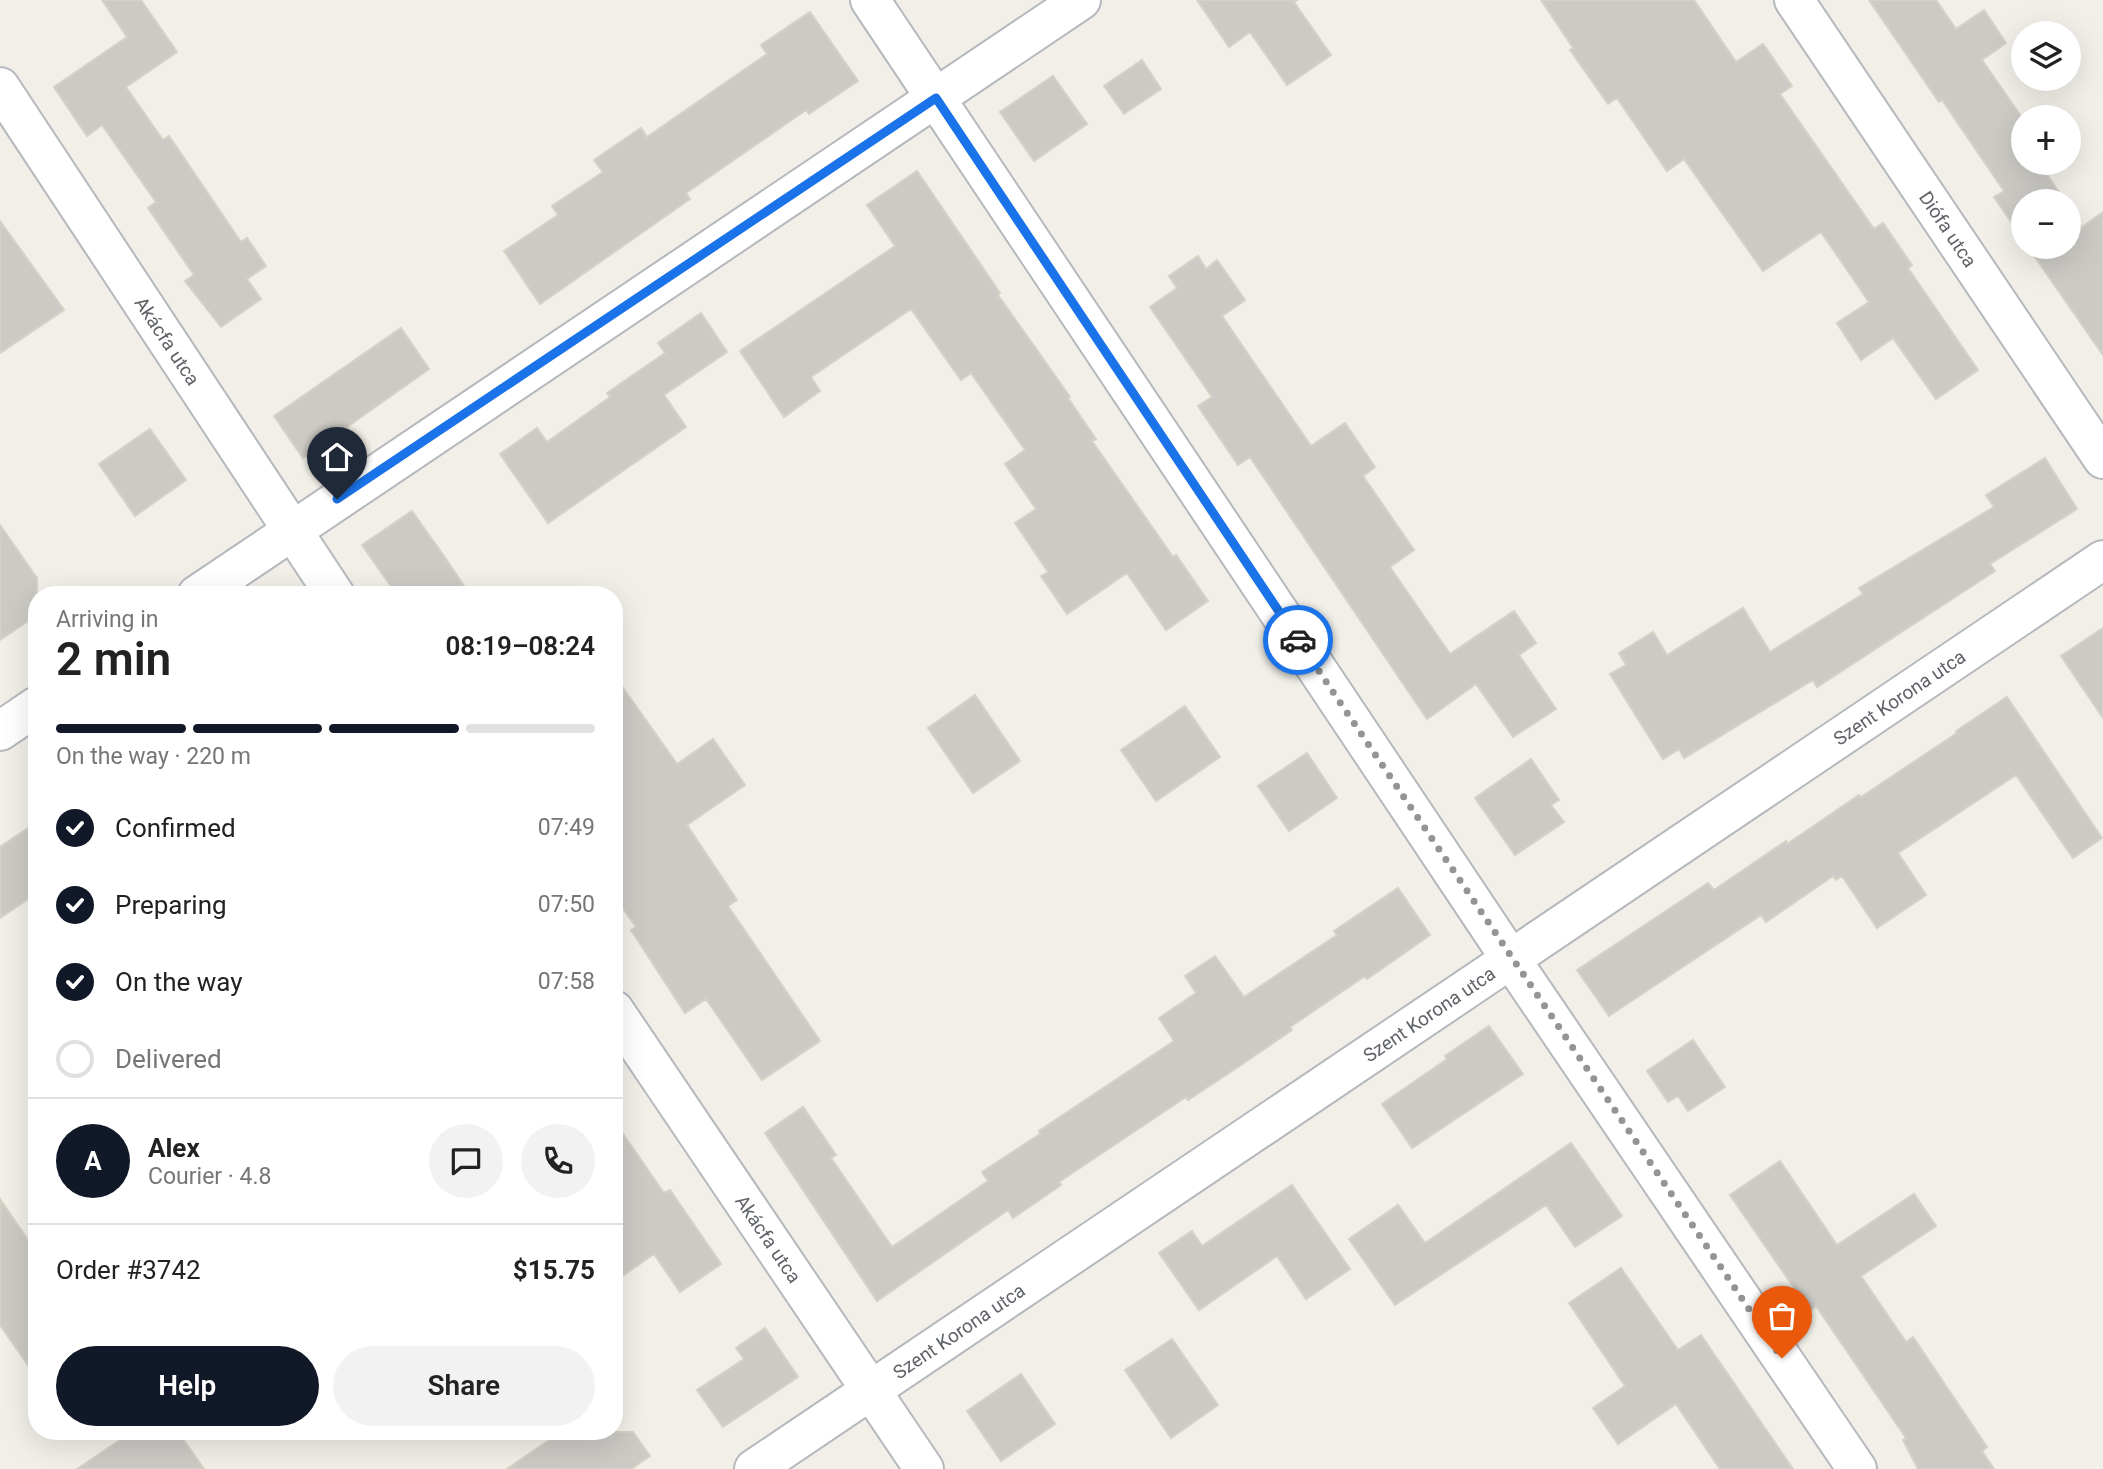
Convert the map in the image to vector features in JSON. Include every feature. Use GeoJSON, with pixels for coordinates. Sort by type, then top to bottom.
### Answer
{"type":"FeatureCollection","features":[{"type":"Feature","properties":{"kind":"street"},"geometry":{"type":"LineString","coordinates":[[870,0],[1510,958],[1857,1469]]}},
{"type":"Feature","properties":{"kind":"street"},"geometry":{"type":"LineString","coordinates":[[210,586],[1081,0]]}},
{"type":"Feature","properties":{"kind":"street","name":"Diófa utca"},"geometry":{"type":"LineString","coordinates":[[1794,0],[2103,459]]}},
{"type":"Feature","properties":{"kind":"street","name":"Akácfa utca"},"geometry":{"type":"LineString","coordinates":[[0,87],[329,586]]}},
{"type":"Feature","properties":{"kind":"street","name":"Szent Korona utca"},"geometry":{"type":"LineString","coordinates":[[754,1469],[2103,560]]}},
{"type":"Feature","properties":{"kind":"street"},"geometry":{"type":"LineString","coordinates":[[0,731],[28,712]]}},
{"type":"Feature","properties":{"kind":"street","name":"Akácfa utca"},"geometry":{"type":"LineString","coordinates":[[623,1023],[923,1469]]}},
{"type":"Feature","properties":{"kind":"building"},"geometry":{"type":"Polygon","coordinates":[[[102,0],[141,0],[177,52],[126,87],[163,140],[169,136],[241,242],[247,238],[266,266],[247,279],[261,299],[221,327],[185,281],[194,275],[148,208],[156,202],[102,125],[87,136],[54,87],[127,37],[102,0]]]}},
{"type":"Feature","properties":{"kind":"building"},"geometry":{"type":"Polygon","coordinates":[[[1197,0],[1297,0],[1294,2],[1331,55],[1287,85],[1250,32],[1229,47],[1197,0]]]}},
{"type":"Feature","properties":{"kind":"building"},"geometry":{"type":"Polygon","coordinates":[[[1541,0],[1694,0],[1736,62],[1763,44],[1792,86],[1780,94],[1874,229],[1883,223],[1912,265],[1908,268],[1978,370],[1936,399],[1893,338],[1861,360],[1837,323],[1869,302],[1821,232],[1763,271],[1684,159],[1667,171],[1617,98],[1608,104],[1570,50],[1573,48],[1541,0]]]}},
{"type":"Feature","properties":{"kind":"building"},"geometry":{"type":"Polygon","coordinates":[[[1869,0],[1936,0],[1956,29],[1984,10],[2006,43],[1982,60],[2013,105],[2011,105],[2011,175],[2047,175],[2057,189],[2011,189],[2011,222],[1994,197],[2004,191],[1942,100],[1939,102],[1869,0]]]}},
{"type":"Feature","properties":{"kind":"building"},"geometry":{"type":"Polygon","coordinates":[[[810,12],[858,81],[809,114],[806,110],[686,193],[690,199],[540,304],[504,251],[558,215],[552,206],[603,172],[594,160],[641,128],[647,137],[767,54],[761,45],[810,12]]]}},
{"type":"Feature","properties":{"kind":"building"},"geometry":{"type":"Polygon","coordinates":[[[1142,60],[1161,89],[1124,114],[1104,86],[1142,60]]]}},
{"type":"Feature","properties":{"kind":"building"},"geometry":{"type":"Polygon","coordinates":[[[1053,76],[1087,124],[1034,161],[1000,112],[1053,76]]]}},
{"type":"Feature","properties":{"kind":"building"},"geometry":{"type":"Polygon","coordinates":[[[917,171],[1000,293],[998,295],[1070,397],[1068,398],[1096,439],[1092,441],[1173,557],[1176,555],[1208,601],[1166,630],[1127,573],[1067,614],[1041,576],[1048,572],[1015,523],[1036,509],[1005,464],[1025,450],[971,373],[961,380],[911,309],[811,377],[820,391],[784,417],[740,351],[895,246],[867,205],[917,171]]]}},
{"type":"Feature","properties":{"kind":"building"},"geometry":{"type":"Polygon","coordinates":[[[2103,212],[2103,355],[2036,259],[2081,259],[2081,226],[2103,212]]]}},
{"type":"Feature","properties":{"kind":"building"},"geometry":{"type":"Polygon","coordinates":[[[0,221],[64,310],[0,353],[0,221]]]}},
{"type":"Feature","properties":{"kind":"building"},"geometry":{"type":"Polygon","coordinates":[[[1198,256],[1206,269],[1217,260],[1245,300],[1222,316],[1311,446],[1345,423],[1375,467],[1363,476],[1414,550],[1390,567],[1450,654],[1514,611],[1536,643],[1519,655],[1556,709],[1513,737],[1476,684],[1427,719],[1250,457],[1238,465],[1198,406],[1212,397],[1150,307],[1177,288],[1169,276],[1198,256]]]}},
{"type":"Feature","properties":{"kind":"building"},"geometry":{"type":"Polygon","coordinates":[[[701,313],[727,352],[664,395],[686,427],[548,523],[500,454],[537,428],[547,442],[610,397],[607,393],[665,353],[658,343],[701,313]]]}},
{"type":"Feature","properties":{"kind":"building"},"geometry":{"type":"Polygon","coordinates":[[[401,328],[429,369],[303,458],[274,416],[401,328]]]}},
{"type":"Feature","properties":{"kind":"building"},"geometry":{"type":"Polygon","coordinates":[[[150,429],[186,480],[135,516],[99,464],[150,429]]]}},
{"type":"Feature","properties":{"kind":"building"},"geometry":{"type":"Polygon","coordinates":[[[2045,458],[2077,509],[1990,564],[1995,571],[1817,687],[1813,680],[1684,758],[1679,749],[1663,759],[1610,674],[1626,665],[1619,653],[1653,632],[1667,655],[1743,608],[1770,652],[1863,594],[1859,588],[1994,507],[1986,495],[2045,458]]]}},
{"type":"Feature","properties":{"kind":"building"},"geometry":{"type":"Polygon","coordinates":[[[412,511],[464,586],[391,586],[362,545],[412,511]]]}},
{"type":"Feature","properties":{"kind":"building"},"geometry":{"type":"Polygon","coordinates":[[[0,525],[37,578],[37,586],[28,586],[28,621],[0,640],[0,525]]]}},
{"type":"Feature","properties":{"kind":"building"},"geometry":{"type":"Polygon","coordinates":[[[2103,628],[2103,718],[2061,656],[2103,628]]]}},
{"type":"Feature","properties":{"kind":"building"},"geometry":{"type":"Polygon","coordinates":[[[623,688],[677,764],[713,739],[745,785],[687,825],[737,900],[728,906],[820,1041],[762,1080],[706,999],[685,1013],[631,930],[636,927],[623,909],[623,688]]]}},
{"type":"Feature","properties":{"kind":"building"},"geometry":{"type":"Polygon","coordinates":[[[975,695],[1020,761],[973,793],[928,728],[975,695]]]}},
{"type":"Feature","properties":{"kind":"building"},"geometry":{"type":"Polygon","coordinates":[[[2007,697],[2102,838],[2073,858],[2016,775],[1898,853],[1926,895],[1877,928],[1842,876],[1836,880],[1833,876],[1766,922],[1761,915],[1609,1016],[1577,970],[1708,883],[1714,890],[1786,841],[1787,844],[1957,733],[1956,731],[2007,697]]]}},
{"type":"Feature","properties":{"kind":"building"},"geometry":{"type":"Polygon","coordinates":[[[1185,706],[1220,757],[1156,801],[1121,750],[1185,706]]]}},
{"type":"Feature","properties":{"kind":"building"},"geometry":{"type":"Polygon","coordinates":[[[1307,753],[1337,798],[1289,831],[1258,786],[1307,753]]]}},
{"type":"Feature","properties":{"kind":"building"},"geometry":{"type":"Polygon","coordinates":[[[1531,759],[1559,800],[1551,805],[1564,822],[1515,855],[1475,798],[1531,759]]]}},
{"type":"Feature","properties":{"kind":"building"},"geometry":{"type":"Polygon","coordinates":[[[28,828],[28,899],[0,918],[0,847],[28,828]]]}},
{"type":"Feature","properties":{"kind":"building"},"geometry":{"type":"Polygon","coordinates":[[[1398,888],[1430,935],[1367,979],[1365,976],[1290,1027],[1292,1030],[1244,1063],[1188,1100],[1186,1097],[1059,1182],[1061,1185],[1013,1218],[1008,1210],[877,1301],[765,1133],[803,1107],[836,1155],[831,1158],[892,1247],[988,1181],[982,1172],[1174,1041],[1159,1018],[1196,993],[1185,976],[1215,956],[1244,997],[1337,935],[1334,931],[1398,888]]]}},
{"type":"Feature","properties":{"kind":"building"},"geometry":{"type":"Polygon","coordinates":[[[1489,1026],[1523,1074],[1412,1148],[1382,1104],[1489,1026]]]}},
{"type":"Feature","properties":{"kind":"building"},"geometry":{"type":"Polygon","coordinates":[[[1693,1040],[1725,1087],[1688,1111],[1678,1096],[1668,1102],[1647,1071],[1693,1040]]]}},
{"type":"Feature","properties":{"kind":"building"},"geometry":{"type":"Polygon","coordinates":[[[623,1134],[664,1193],[670,1190],[721,1264],[680,1292],[654,1254],[623,1276],[623,1134]]]}},
{"type":"Feature","properties":{"kind":"building"},"geometry":{"type":"Polygon","coordinates":[[[1571,1143],[1622,1216],[1575,1247],[1546,1205],[1395,1305],[1349,1239],[1398,1205],[1425,1243],[1571,1143]]]}},
{"type":"Feature","properties":{"kind":"building"},"geometry":{"type":"Polygon","coordinates":[[[1780,1161],[1837,1245],[1914,1194],[1936,1226],[1861,1276],[1906,1342],[1913,1337],[1987,1447],[1982,1451],[1994,1469],[1918,1469],[1903,1440],[1906,1438],[1816,1306],[1810,1311],[1730,1195],[1780,1161]]]}},
{"type":"Feature","properties":{"kind":"building"},"geometry":{"type":"Polygon","coordinates":[[[1292,1185],[1350,1269],[1306,1299],[1277,1256],[1199,1310],[1159,1253],[1192,1231],[1202,1246],[1292,1185]]]}},
{"type":"Feature","properties":{"kind":"building"},"geometry":{"type":"Polygon","coordinates":[[[0,1199],[28,1240],[28,1365],[0,1325],[0,1199]]]}},
{"type":"Feature","properties":{"kind":"building"},"geometry":{"type":"Polygon","coordinates":[[[1621,1268],[1678,1350],[1701,1335],[1793,1469],[1720,1469],[1676,1404],[1618,1444],[1593,1408],[1625,1386],[1569,1303],[1621,1268]]]}},
{"type":"Feature","properties":{"kind":"building"},"geometry":{"type":"Polygon","coordinates":[[[765,1328],[798,1377],[723,1427],[697,1390],[744,1359],[736,1348],[765,1328]]]}},
{"type":"Feature","properties":{"kind":"building"},"geometry":{"type":"Polygon","coordinates":[[[1172,1339],[1218,1405],[1171,1438],[1125,1370],[1172,1339]]]}},
{"type":"Feature","properties":{"kind":"building"},"geometry":{"type":"Polygon","coordinates":[[[1021,1374],[1055,1424],[1001,1461],[967,1411],[1021,1374]]]}},
{"type":"Feature","properties":{"kind":"building"},"geometry":{"type":"Polygon","coordinates":[[[623,1432],[633,1432],[650,1456],[631,1469],[507,1469],[549,1440],[623,1440],[623,1432]]]}},
{"type":"Feature","properties":{"kind":"building"},"geometry":{"type":"Polygon","coordinates":[[[120,1440],[184,1440],[204,1469],[77,1469],[120,1440]]]}},
{"type":"Feature","properties":{"kind":"way so far"},"geometry":{"type":"LineString","coordinates":[[1298,640],[1782,1358]]}},
{"type":"Feature","properties":{"kind":"route"},"geometry":{"type":"LineString","coordinates":[[337,499],[936,98],[1298,640]]}}]}
